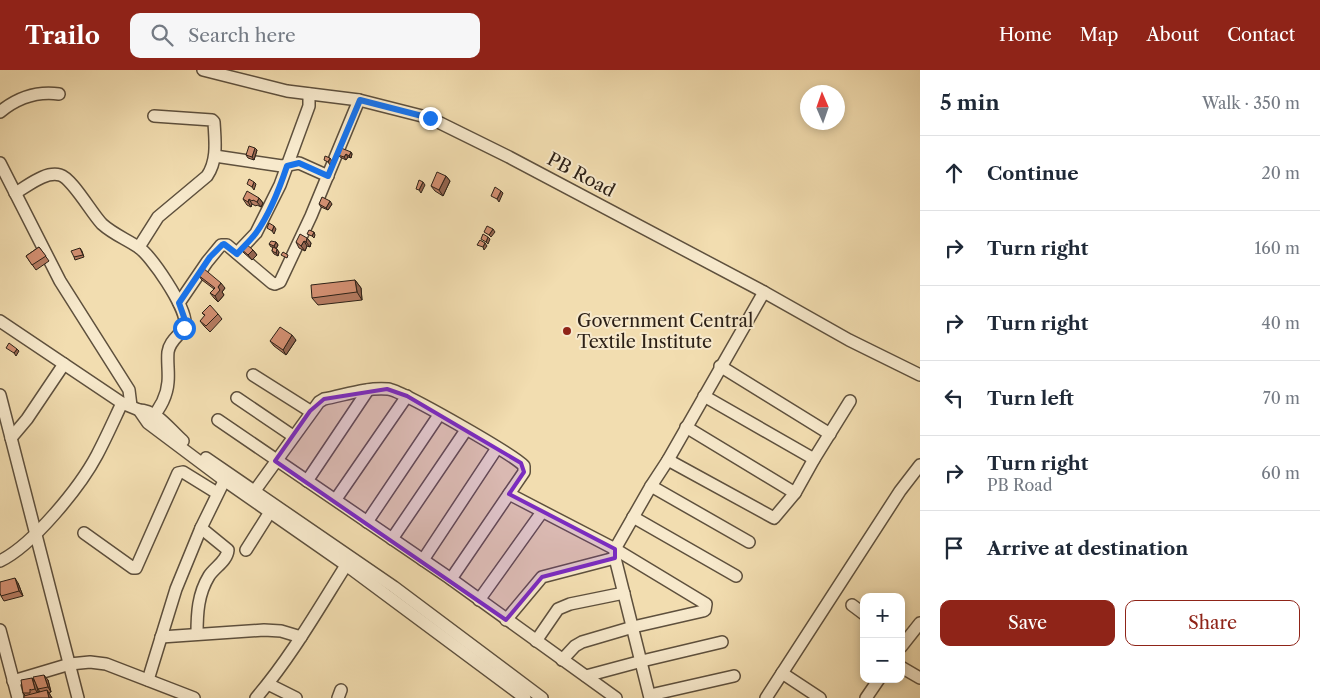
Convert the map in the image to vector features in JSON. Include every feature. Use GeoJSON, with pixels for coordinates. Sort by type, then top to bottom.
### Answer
{"type":"FeatureCollection","features":[{"type":"Feature","properties":{"kind":"street","name":"PB Road"},"geometry":{"type":"LineString","coordinates":[[203,70],[287,91],[360,100],[430,118],[509,157],[764,292],[848,340],[920,374]]}},
{"type":"Feature","properties":{"kind":"street"},"geometry":{"type":"LineString","coordinates":[[0,112],[16,100],[30,95],[59,94]]}},
{"type":"Feature","properties":{"kind":"street"},"geometry":{"type":"LineString","coordinates":[[237,254],[260,226],[280,185],[309,106],[309,94]]}},
{"type":"Feature","properties":{"kind":"street"},"geometry":{"type":"LineString","coordinates":[[179,303],[210,257],[222,245],[227,245],[272,283],[280,282],[360,100]]}},
{"type":"Feature","properties":{"kind":"street"},"geometry":{"type":"LineString","coordinates":[[139,247],[158,218],[207,176],[215,156],[214,122],[212,120],[154,116]]}},
{"type":"Feature","properties":{"kind":"street"},"geometry":{"type":"LineString","coordinates":[[215,156],[287,166],[299,163],[328,176]]}},
{"type":"Feature","properties":{"kind":"street"},"geometry":{"type":"LineString","coordinates":[[0,163],[60,281],[129,390],[131,406],[66,500],[36,534],[16,551],[0,561]]}},
{"type":"Feature","properties":{"kind":"street"},"geometry":{"type":"LineString","coordinates":[[16,194],[46,176],[60,175],[66,178],[101,223],[111,232],[139,247],[163,277],[179,303],[183,311],[185,325],[170,345],[167,387],[152,419]]}},
{"type":"Feature","properties":{"kind":"street"},"geometry":{"type":"LineString","coordinates":[[734,676],[650,697],[615,553],[633,517],[668,460],[764,292]]}},
{"type":"Feature","properties":{"kind":"street"},"geometry":{"type":"LineString","coordinates":[[1,324],[152,419],[226,477],[391,592],[526,696],[542,698]]}},
{"type":"Feature","properties":{"kind":"street"},"geometry":{"type":"LineString","coordinates":[[11,438],[27,419],[64,364]]}},
{"type":"Feature","properties":{"kind":"street"},"geometry":{"type":"LineString","coordinates":[[720,366],[830,434]]}},
{"type":"Feature","properties":{"kind":"street"},"geometry":{"type":"LineString","coordinates":[[253,375],[310,411]]}},
{"type":"Feature","properties":{"kind":"street"},"geometry":{"type":"LineString","coordinates":[[252,495],[318,402],[368,390],[387,389],[407,396],[497,448],[524,466],[524,472],[451,579]]}},
{"type":"Feature","properties":{"kind":"street"},"geometry":{"type":"LineString","coordinates":[[307,481],[368,390]]}},
{"type":"Feature","properties":{"kind":"street"},"geometry":{"type":"LineString","coordinates":[[0,395],[78,698]]}},
{"type":"Feature","properties":{"kind":"street"},"geometry":{"type":"LineString","coordinates":[[336,499],[407,396]]}},
{"type":"Feature","properties":{"kind":"street"},"geometry":{"type":"LineString","coordinates":[[704,396],[814,459]]}},
{"type":"Feature","properties":{"kind":"street"},"geometry":{"type":"LineString","coordinates":[[237,398],[293,436]]}},
{"type":"Feature","properties":{"kind":"street"},"geometry":{"type":"LineString","coordinates":[[668,460],[774,518],[795,493],[850,401]]}},
{"type":"Feature","properties":{"kind":"street"},"geometry":{"type":"LineString","coordinates":[[367,522],[439,415]]}},
{"type":"Feature","properties":{"kind":"street"},"geometry":{"type":"LineString","coordinates":[[218,420],[275,461],[336,499],[451,579],[616,698]]}},
{"type":"Feature","properties":{"kind":"street"},"geometry":{"type":"LineString","coordinates":[[686,427],[795,493]]}},
{"type":"Feature","properties":{"kind":"street"},"geometry":{"type":"LineString","coordinates":[[392,539],[466,430]]}},
{"type":"Feature","properties":{"kind":"street"},"geometry":{"type":"LineString","coordinates":[[423,560],[497,448]]}},
{"type":"Feature","properties":{"kind":"street"},"geometry":{"type":"LineString","coordinates":[[766,698],[900,491],[920,465]]}},
{"type":"Feature","properties":{"kind":"street"},"geometry":{"type":"LineString","coordinates":[[84,533],[133,568],[136,568],[178,473],[183,472],[217,493]]}},
{"type":"Feature","properties":{"kind":"street"},"geometry":{"type":"LineString","coordinates":[[148,680],[176,588],[201,528],[226,477]]}},
{"type":"Feature","properties":{"kind":"street"},"geometry":{"type":"LineString","coordinates":[[651,486],[749,542]]}},
{"type":"Feature","properties":{"kind":"street"},"geometry":{"type":"LineString","coordinates":[[509,494],[706,604],[705,610],[702,611],[633,627],[582,642],[575,646],[562,660]]}},
{"type":"Feature","properties":{"kind":"street"},"geometry":{"type":"LineString","coordinates":[[479,600],[542,512]]}},
{"type":"Feature","properties":{"kind":"street"},"geometry":{"type":"LineString","coordinates":[[246,550],[278,514]]}},
{"type":"Feature","properties":{"kind":"street"},"geometry":{"type":"LineString","coordinates":[[633,517],[736,576]]}},
{"type":"Feature","properties":{"kind":"street"},"geometry":{"type":"LineString","coordinates":[[197,634],[197,611],[202,590],[210,574],[228,555],[228,550],[201,528]]}},
{"type":"Feature","properties":{"kind":"street"},"geometry":{"type":"LineString","coordinates":[[506,620],[542,577],[615,553]]}},
{"type":"Feature","properties":{"kind":"street"},"geometry":{"type":"LineString","coordinates":[[256,698],[301,637],[349,562]]}},
{"type":"Feature","properties":{"kind":"street"},"geometry":{"type":"LineString","coordinates":[[536,641],[558,609],[570,604],[624,593]]}},
{"type":"Feature","properties":{"kind":"street"},"geometry":{"type":"LineString","coordinates":[[852,605],[860,611]]}},
{"type":"Feature","properties":{"kind":"street"},"geometry":{"type":"LineString","coordinates":[[907,641],[920,624]]}},
{"type":"Feature","properties":{"kind":"street"},"geometry":{"type":"LineString","coordinates":[[0,630],[18,698]]}},
{"type":"Feature","properties":{"kind":"street"},"geometry":{"type":"LineString","coordinates":[[161,637],[274,630],[301,637]]}},
{"type":"Feature","properties":{"kind":"street"},"geometry":{"type":"LineString","coordinates":[[586,676],[722,642]]}},
{"type":"Feature","properties":{"kind":"street"},"geometry":{"type":"LineString","coordinates":[[14,681],[70,664],[90,662],[106,664],[194,698]]}},
{"type":"Feature","properties":{"kind":"street"},"geometry":{"type":"LineString","coordinates":[[905,669],[920,678]]}},
{"type":"Feature","properties":{"kind":"street"},"geometry":{"type":"LineString","coordinates":[[782,672],[820,698]]}},
{"type":"Feature","properties":{"kind":"street"},"geometry":{"type":"LineString","coordinates":[[866,698],[876,683]]}},
{"type":"Feature","properties":{"kind":"street"},"geometry":{"type":"LineString","coordinates":[[268,684],[296,698]]}},
{"type":"Feature","properties":{"kind":"highlighted area"},"geometry":{"type":"Polygon","coordinates":[[[387,389],[407,396],[521,463],[524,472],[509,494],[615,549],[615,558],[542,577],[506,620],[275,461],[310,411],[324,399],[387,389]]]}},
{"type":"Feature","properties":{"kind":"building"},"geometry":{"type":"Polygon","coordinates":[[[249,146],[255,148],[252,157],[246,155],[249,146]]]}},
{"type":"Feature","properties":{"kind":"building"},"geometry":{"type":"Polygon","coordinates":[[[341,148],[351,152],[349,156],[346,154],[344,157],[338,155],[341,148]]]}},
{"type":"Feature","properties":{"kind":"building"},"geometry":{"type":"Polygon","coordinates":[[[325,156],[330,158],[328,162],[324,160],[325,156]]]}},
{"type":"Feature","properties":{"kind":"building"},"geometry":{"type":"Polygon","coordinates":[[[437,172],[446,176],[439,190],[431,186],[437,172]]]}},
{"type":"Feature","properties":{"kind":"building"},"geometry":{"type":"Polygon","coordinates":[[[249,179],[254,182],[252,187],[247,184],[249,179]]]}},
{"type":"Feature","properties":{"kind":"building"},"geometry":{"type":"Polygon","coordinates":[[[419,180],[423,182],[419,190],[416,189],[419,180]]]}},
{"type":"Feature","properties":{"kind":"building"},"geometry":{"type":"Polygon","coordinates":[[[495,187],[501,191],[497,199],[491,196],[495,187]]]}},
{"type":"Feature","properties":{"kind":"building"},"geometry":{"type":"Polygon","coordinates":[[[247,191],[259,198],[257,202],[249,199],[248,202],[243,199],[247,191]]]}},
{"type":"Feature","properties":{"kind":"building"},"geometry":{"type":"Polygon","coordinates":[[[322,197],[330,201],[326,208],[319,204],[322,197]]]}},
{"type":"Feature","properties":{"kind":"building"},"geometry":{"type":"Polygon","coordinates":[[[269,223],[274,226],[272,231],[267,228],[269,223]]]}},
{"type":"Feature","properties":{"kind":"building"},"geometry":{"type":"Polygon","coordinates":[[[487,226],[493,229],[489,235],[484,232],[487,226]]]}},
{"type":"Feature","properties":{"kind":"building"},"geometry":{"type":"Polygon","coordinates":[[[309,230],[314,232],[312,236],[307,234],[309,230]]]}},
{"type":"Feature","properties":{"kind":"building"},"geometry":{"type":"Polygon","coordinates":[[[300,234],[307,238],[306,242],[304,241],[301,246],[296,242],[300,234]]]}},
{"type":"Feature","properties":{"kind":"building"},"geometry":{"type":"Polygon","coordinates":[[[483,234],[488,237],[486,242],[481,239],[483,234]]]}},
{"type":"Feature","properties":{"kind":"building"},"geometry":{"type":"Polygon","coordinates":[[[480,240],[485,243],[483,247],[477,245],[480,240]]]}},
{"type":"Feature","properties":{"kind":"building"},"geometry":{"type":"Polygon","coordinates":[[[271,241],[276,242],[274,246],[269,244],[271,241]]]}},
{"type":"Feature","properties":{"kind":"building"},"geometry":{"type":"Polygon","coordinates":[[[245,243],[253,250],[248,255],[240,248],[245,243]]]}},
{"type":"Feature","properties":{"kind":"building"},"geometry":{"type":"Polygon","coordinates":[[[39,247],[46,256],[32,265],[26,256],[39,247]]]}},
{"type":"Feature","properties":{"kind":"building"},"geometry":{"type":"Polygon","coordinates":[[[273,247],[277,249],[276,253],[272,251],[273,247]]]}},
{"type":"Feature","properties":{"kind":"building"},"geometry":{"type":"Polygon","coordinates":[[[80,248],[83,255],[74,257],[71,251],[80,248]]]}},
{"type":"Feature","properties":{"kind":"building"},"geometry":{"type":"Polygon","coordinates":[[[283,252],[288,255],[287,258],[281,255],[283,252]]]}},
{"type":"Feature","properties":{"kind":"building"},"geometry":{"type":"Polygon","coordinates":[[[203,268],[221,283],[218,287],[220,290],[215,296],[210,293],[215,288],[198,275],[203,268]]]}},
{"type":"Feature","properties":{"kind":"building"},"geometry":{"type":"Polygon","coordinates":[[[355,280],[357,292],[312,298],[311,285],[355,280]]]}},
{"type":"Feature","properties":{"kind":"building"},"geometry":{"type":"Polygon","coordinates":[[[210,305],[218,314],[206,326],[200,321],[205,315],[202,313],[210,305]]]}},
{"type":"Feature","properties":{"kind":"building"},"geometry":{"type":"Polygon","coordinates":[[[280,327],[292,335],[283,350],[270,341],[280,327]]]}},
{"type":"Feature","properties":{"kind":"building"},"geometry":{"type":"Polygon","coordinates":[[[9,343],[17,349],[14,353],[6,348],[9,343]]]}},
{"type":"Feature","properties":{"kind":"building"},"geometry":{"type":"Polygon","coordinates":[[[15,578],[19,591],[1,596],[0,582],[15,578]]]}},
{"type":"Feature","properties":{"kind":"building"},"geometry":{"type":"Polygon","coordinates":[[[44,675],[48,687],[38,689],[33,677],[44,675]]]}},
{"type":"Feature","properties":{"kind":"building"},"geometry":{"type":"Polygon","coordinates":[[[32,678],[35,689],[30,689],[30,693],[23,693],[21,680],[32,678]]]}},
{"type":"Feature","properties":{"kind":"building"},"geometry":{"type":"Polygon","coordinates":[[[47,690],[49,698],[24,698],[24,696],[47,690]]]}},
{"type":"Feature","properties":{"kind":"place","name":"Government Central Textile Institute"},"geometry":{"type":"Point","coordinates":[567,331]}},
{"type":"Feature","properties":{"kind":"route"},"geometry":{"type":"LineString","coordinates":[[184,328],[185,320],[179,303],[210,257],[224,244],[237,254],[252,238],[280,185],[287,166],[299,163],[328,176],[360,100],[430,118]]}}]}
